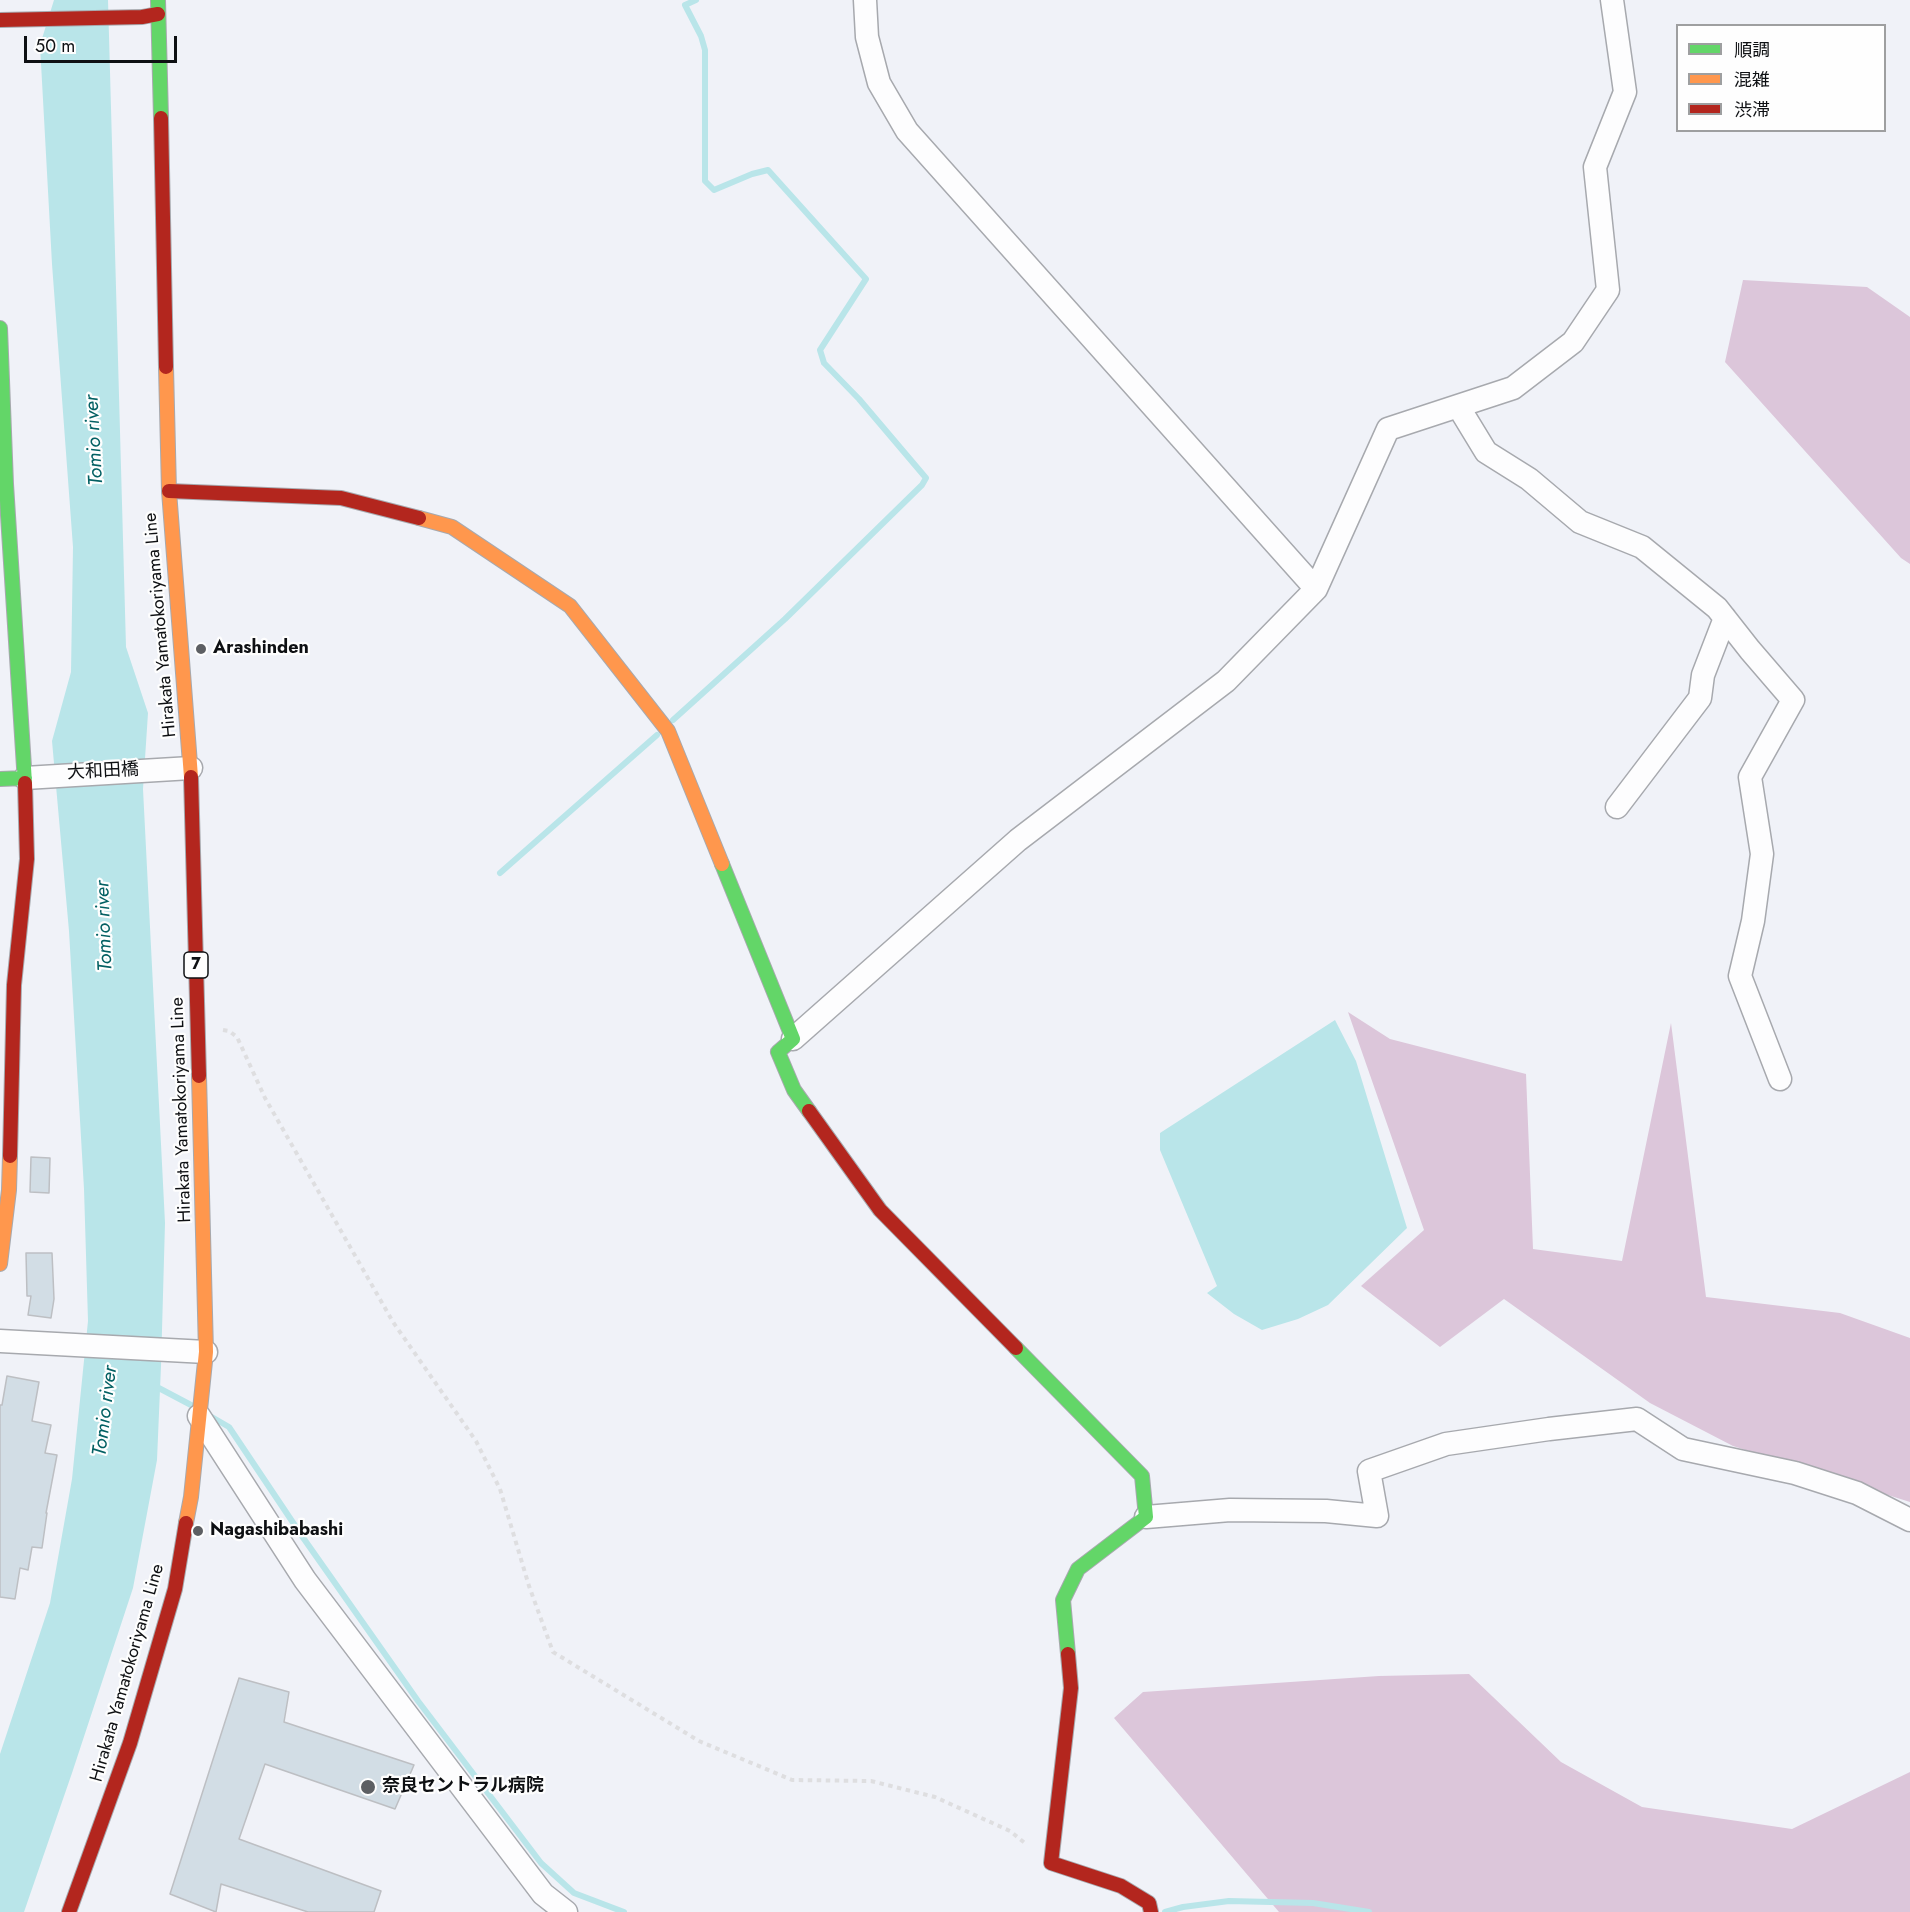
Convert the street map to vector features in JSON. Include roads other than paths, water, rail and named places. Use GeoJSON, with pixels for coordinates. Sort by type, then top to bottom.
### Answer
{"type":"FeatureCollection","features":[{"type":"Feature","properties":{"kind":"main road"},"geometry":{"type":"LineString","coordinates":[[2,20],[142,17],[158,7]]}},
{"type":"Feature","properties":{"kind":"main road","name":"Hirakata Yamatokoriyama Line"},"geometry":{"type":"LineString","coordinates":[[69,1912],[130,1743],[174,1588],[190,1497],[199,1416],[196,1352],[198,1028],[191,768],[169,491],[158,7]]}},
{"type":"Feature","properties":{"kind":"main road"},"geometry":{"type":"LineString","coordinates":[[0,328],[6,484],[34,777],[14,985],[9,1190],[0,1264]]}},
{"type":"Feature","properties":{"kind":"main road"},"geometry":{"type":"LineString","coordinates":[[169,491],[341,498],[452,527],[570,606],[668,731],[793,1039],[778,1052],[794,1090],[880,1210],[1142,1476],[1146,1517],[1078,1569],[1062,1600],[1071,1688],[1051,1863],[1121,1886],[1150,1907]]}},
{"type":"Feature","properties":{"kind":"main road"},"geometry":{"type":"LineString","coordinates":[[0,779],[34,777]]}},
{"type":"Feature","properties":{"kind":"street"},"geometry":{"type":"LineString","coordinates":[[865,0],[867,37],[879,82],[908,131],[1316,589]]}},
{"type":"Feature","properties":{"kind":"street"},"geometry":{"type":"LineString","coordinates":[[793,1039],[1018,840],[1226,681],[1316,589],[1388,429],[1513,388],[1572,342],[1608,290],[1595,167],[1625,92],[1612,0]]}},
{"type":"Feature","properties":{"kind":"street"},"geometry":{"type":"LineString","coordinates":[[1458,406],[1486,452],[1529,479],[1580,522],[1642,547],[1718,608],[1792,700],[1750,777],[1762,854],[1753,921],[1740,976],[1780,1079]]}},
{"type":"Feature","properties":{"kind":"street"},"geometry":{"type":"LineString","coordinates":[[1617,807],[1700,698],[1703,675],[1725,618]]}},
{"type":"Feature","properties":{"kind":"street","name":"大和田橋"},"geometry":{"type":"LineString","coordinates":[[34,777],[191,768]]}},
{"type":"Feature","properties":{"kind":"street"},"geometry":{"type":"LineString","coordinates":[[0,1341],[196,1352]]}},
{"type":"Feature","properties":{"kind":"street"},"geometry":{"type":"LineString","coordinates":[[199,1416],[304,1580],[543,1894],[566,1912]]}},
{"type":"Feature","properties":{"kind":"street"},"geometry":{"type":"LineString","coordinates":[[1146,1517],[1230,1510],[1326,1511],[1377,1516],[1369,1471],[1446,1444],[1637,1419],[1683,1449],[1795,1473],[1857,1494],[1910,1520]]}},
{"type":"Feature","properties":{"kind":"water","name":"Tomio river"},"geometry":{"type":"Polygon","coordinates":[[[54,0],[108,0],[126,647],[148,713],[143,789],[165,1223],[161,1366],[157,1460],[133,1588],[24,1912],[0,1912],[0,1754],[50,1603],[72,1479],[88,1321],[84,1189],[69,931],[52,741],[71,672],[73,547],[52,264],[40,45],[54,0]]]}},
{"type":"Feature","properties":{"kind":"water"},"geometry":{"type":"Polygon","coordinates":[[[1335,1020],[1356,1061],[1407,1228],[1328,1305],[1298,1319],[1262,1330],[1234,1314],[1207,1293],[1217,1286],[1160,1150],[1160,1133],[1335,1020]]]}},
{"type":"Feature","properties":{"kind":"waterway"},"geometry":{"type":"LineString","coordinates":[[673,720],[785,619],[922,485],[926,478],[859,399],[824,363],[820,350],[866,279],[768,170],[752,174],[714,190],[705,181],[705,50],[701,36],[685,5],[696,0]]}},
{"type":"Feature","properties":{"kind":"waterway"},"geometry":{"type":"LineString","coordinates":[[500,873],[657,735]]}},
{"type":"Feature","properties":{"kind":"waterway"},"geometry":{"type":"LineString","coordinates":[[155,1386],[191,1405]]}},
{"type":"Feature","properties":{"kind":"waterway"},"geometry":{"type":"LineString","coordinates":[[210,1416],[229,1427],[304,1539],[418,1701],[541,1863],[574,1893],[624,1912]]}},
{"type":"Feature","properties":{"kind":"waterway"},"geometry":{"type":"LineString","coordinates":[[1165,1912],[1183,1907],[1229,1901],[1313,1903],[1369,1912]]}},
{"type":"Feature","properties":{"kind":"place","name":"Arashinden"},"geometry":{"type":"Point","coordinates":[201,649]}},
{"type":"Feature","properties":{"kind":"place","name":"Nagashibabashi"},"geometry":{"type":"Point","coordinates":[198,1531]}},
{"type":"Feature","properties":{"kind":"place","name":"奈良セントラル病院"},"geometry":{"type":"Point","coordinates":[368,1787]}}]}
